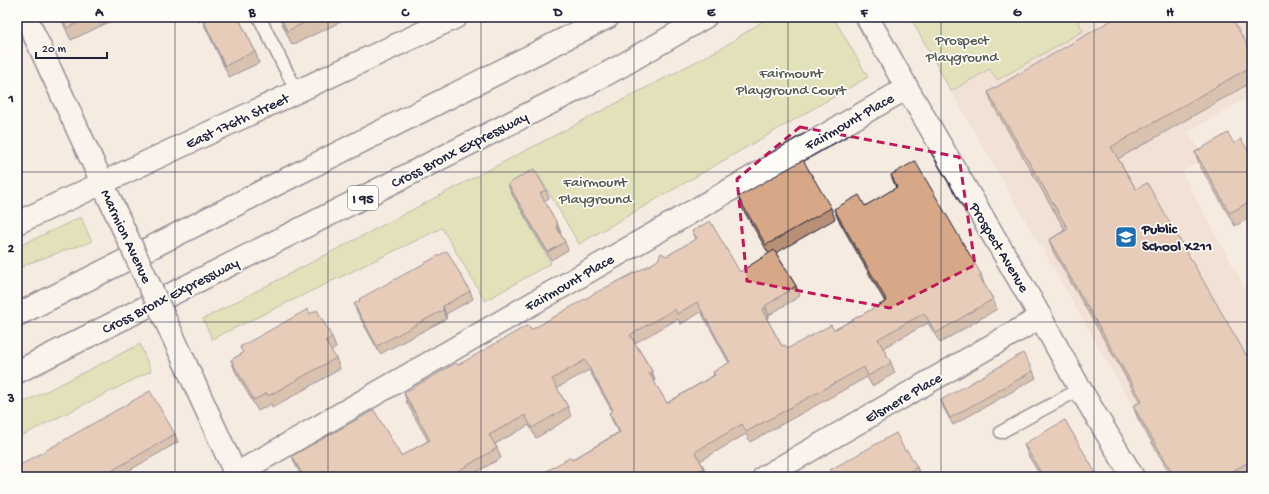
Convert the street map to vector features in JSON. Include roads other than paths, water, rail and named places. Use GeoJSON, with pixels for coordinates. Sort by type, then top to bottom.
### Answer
{"type":"FeatureCollection","features":[{"type":"Feature","properties":{"kind":"main road","name":"Marmion Avenue"},"geometry":{"type":"LineString","coordinates":[[26,17],[170,330],[235,476]]}},
{"type":"Feature","properties":{"kind":"main road","name":"East 176th Street"},"geometry":{"type":"LineString","coordinates":[[17,223],[456,17]]}},
{"type":"Feature","properties":{"kind":"main road"},"geometry":{"type":"LineString","coordinates":[[17,315],[608,17]]}},
{"type":"Feature","properties":{"kind":"main road","name":"Cross Bronx Expressway"},"geometry":{"type":"LineString","coordinates":[[17,372],[582,87],[705,17]]}},
{"type":"Feature","properties":{"kind":"main road","name":"Prospect Avenue"},"geometry":{"type":"LineString","coordinates":[[867,17],[906,88],[1133,477]]}},
{"type":"Feature","properties":{"kind":"main road","name":"Fairmount Place"},"geometry":{"type":"LineString","coordinates":[[235,476],[906,88]]}},
{"type":"Feature","properties":{"kind":"main road","name":"Elsmere Place"},"geometry":{"type":"LineString","coordinates":[[764,477],[1041,317]]}},
{"type":"Feature","properties":{"kind":"lane"},"geometry":{"type":"LineString","coordinates":[[259,17],[296,92]]}},
{"type":"Feature","properties":{"kind":"lane"},"geometry":{"type":"LineString","coordinates":[[1001,432],[1080,388]]}},
{"type":"Feature","properties":{"kind":"place","name":"Public School X211"},"geometry":{"type":"Point","coordinates":[1126,237]}},
{"type":"Feature","properties":{"kind":"park label","name":"Prospect Playground"},"geometry":{"type":"Point","coordinates":[962,48]}},
{"type":"Feature","properties":{"kind":"park label","name":"Fairmount Playground Court"},"geometry":{"type":"Point","coordinates":[791,80]}},
{"type":"Feature","properties":{"kind":"park label","name":"Fairmount Playground"},"geometry":{"type":"Point","coordinates":[595,190]}}]}
